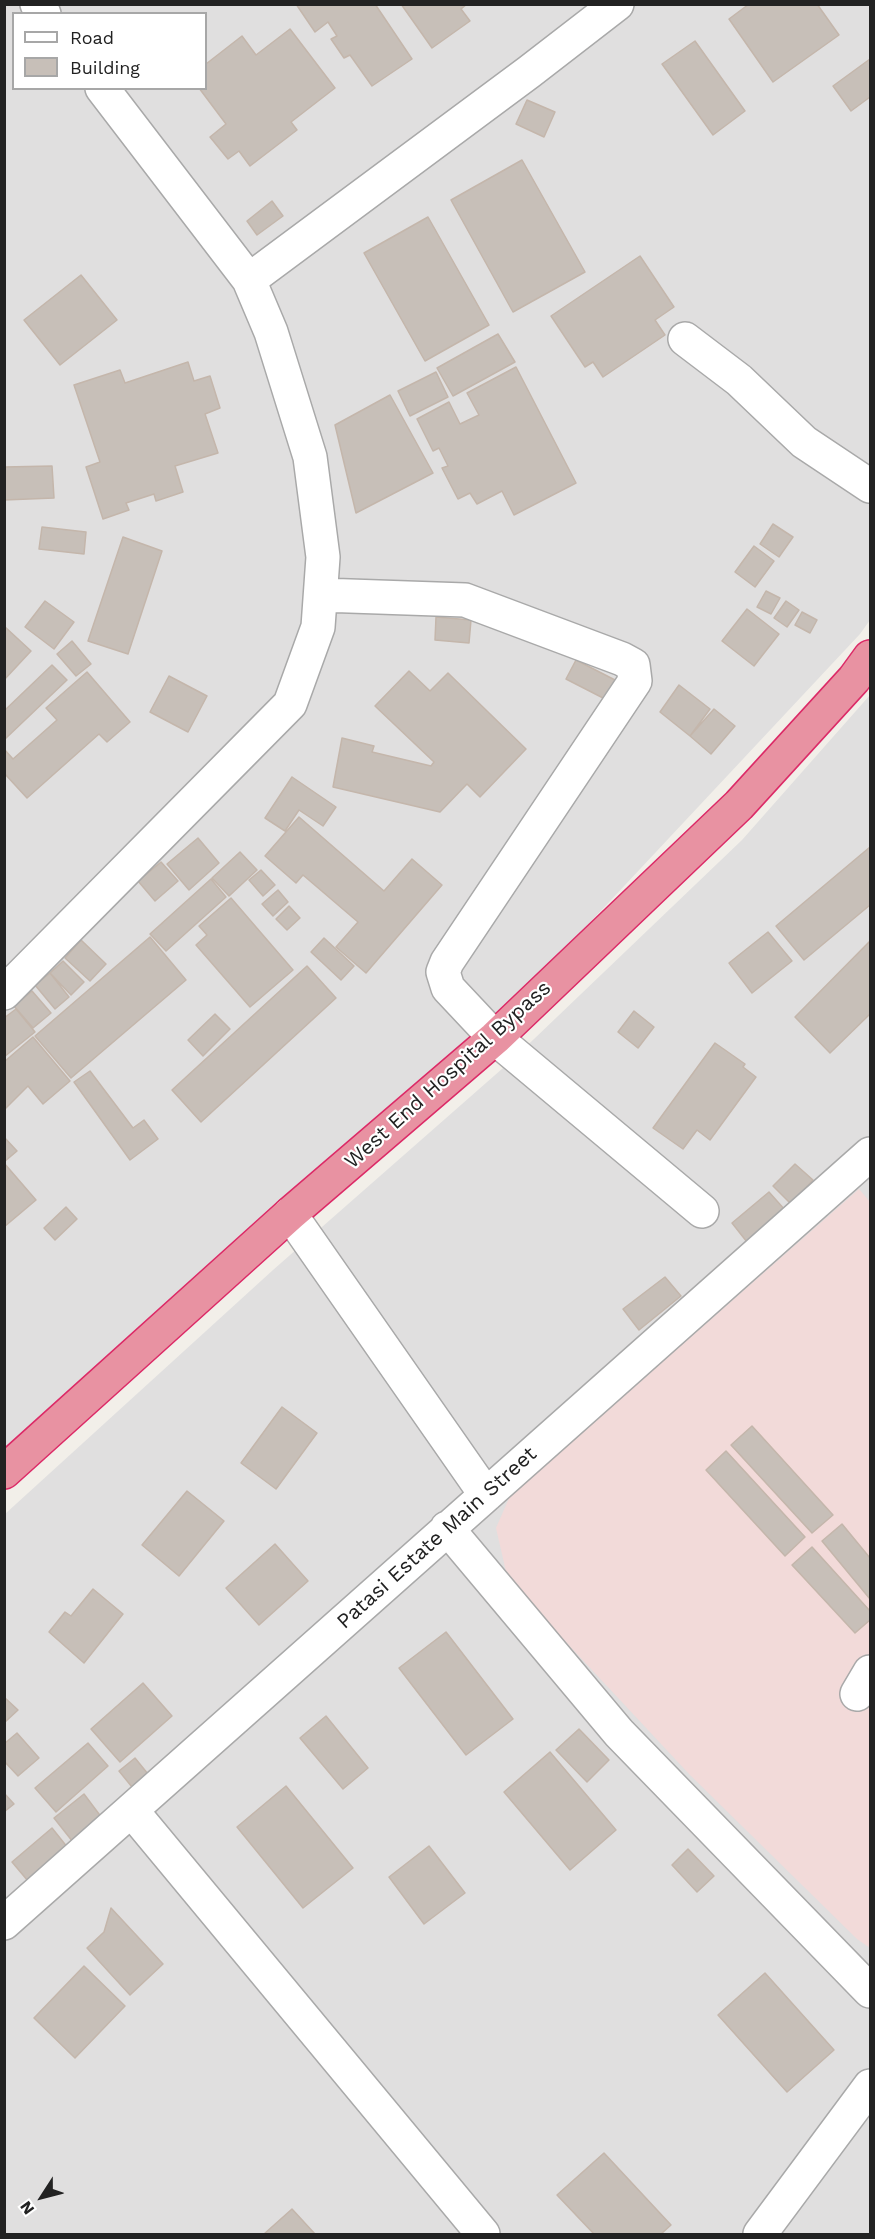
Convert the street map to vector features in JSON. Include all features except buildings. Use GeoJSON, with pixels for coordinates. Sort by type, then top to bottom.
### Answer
{"type":"FeatureCollection","features":[{"type":"Feature","properties":{"kind":"highway","name":"West End Hospital Bypass"},"geometry":{"type":"LineString","coordinates":[[4,1472],[290,1214],[495,1038],[739,805],[854,679],[870,657]]}},
{"type":"Feature","properties":{"kind":"street"},"geometry":{"type":"LineString","coordinates":[[249,280],[529,72],[616,4]]}},
{"type":"Feature","properties":{"kind":"street"},"geometry":{"type":"LineString","coordinates":[[4,993],[290,704],[318,627],[323,557],[310,457],[271,332],[249,280],[104,90]]}},
{"type":"Feature","properties":{"kind":"street"},"geometry":{"type":"LineString","coordinates":[[685,339],[739,380],[804,442],[870,486]]}},
{"type":"Feature","properties":{"kind":"street"},"geometry":{"type":"LineString","coordinates":[[321,595],[465,600],[633,665],[635,681],[447,962],[443,972],[448,988],[495,1038],[702,1211]]}},
{"type":"Feature","properties":{"kind":"street","name":"Patasi Estate Main Street"},"geometry":{"type":"LineString","coordinates":[[4,1923],[870,1154]]}},
{"type":"Feature","properties":{"kind":"street"},"geometry":{"type":"LineString","coordinates":[[290,1214],[486,1495]]}},
{"type":"Feature","properties":{"kind":"street"},"geometry":{"type":"LineString","coordinates":[[447,1528],[619,1732],[870,1991]]}},
{"type":"Feature","properties":{"kind":"street"},"geometry":{"type":"LineString","coordinates":[[132,1811],[475,2232]]}},
{"type":"Feature","properties":{"kind":"street"},"geometry":{"type":"LineString","coordinates":[[760,2235],[870,2086]]}},
{"type":"Feature","properties":{"kind":"shaded area"},"geometry":{"type":"Polygon","coordinates":[[[5,5],[870,5],[870,620],[860,634],[553,962],[5,1451],[5,5]]]}},
{"type":"Feature","properties":{"kind":"shaded area"},"geometry":{"type":"Polygon","coordinates":[[[870,695],[870,2234],[5,2234],[5,1514],[273,1270],[511,1061],[742,840],[870,695]]]}},
{"type":"Feature","properties":{"kind":"shaded area"},"geometry":{"type":"Polygon","coordinates":[[[859,1189],[870,1202],[870,1948],[857,1939],[690,1775],[508,1580],[496,1528],[510,1496],[859,1189]]]}}]}
